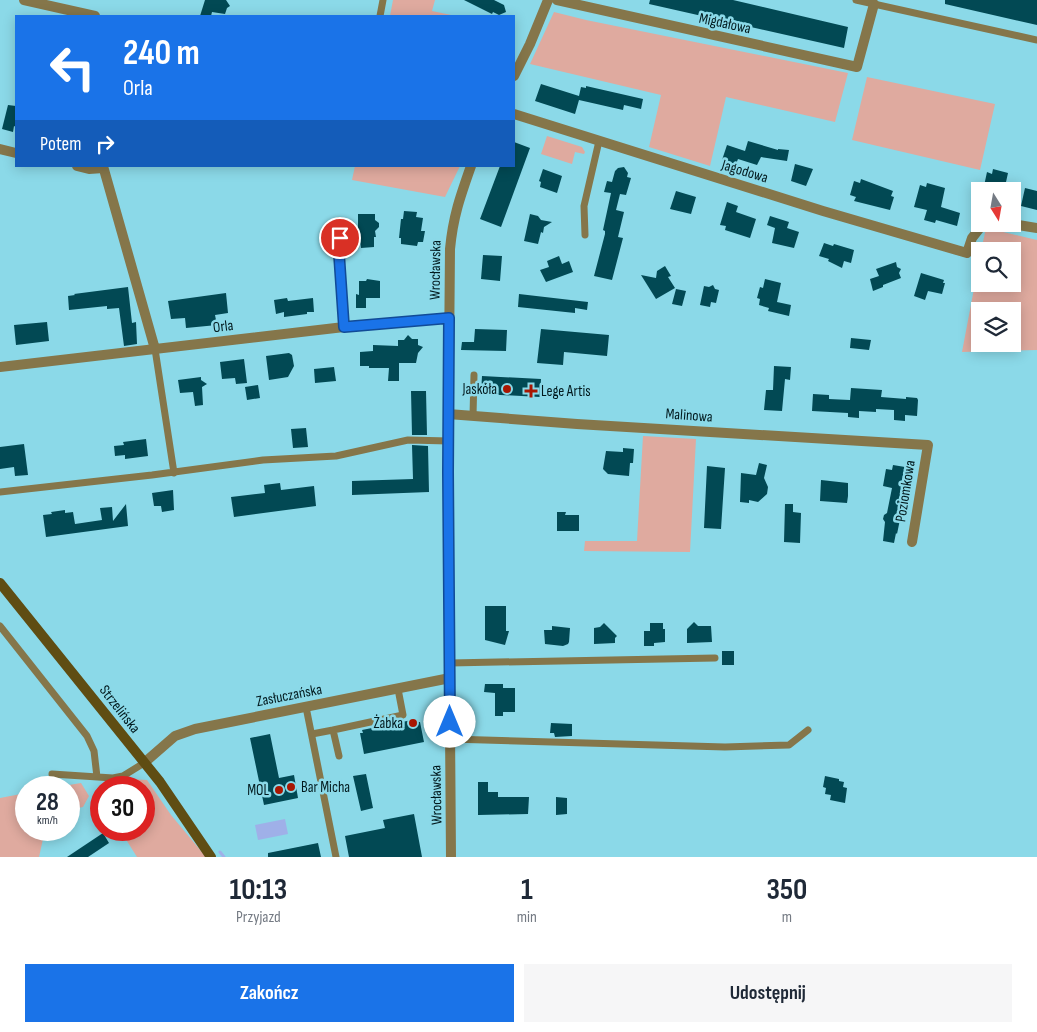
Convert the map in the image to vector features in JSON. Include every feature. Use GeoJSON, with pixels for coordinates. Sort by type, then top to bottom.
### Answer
{"type":"FeatureCollection","features":[{"type":"Feature","properties":{"kind":"main road","name":"Strzelińska"},"geometry":{"type":"LineString","coordinates":[[0,583],[169,794],[211,857]]}},
{"type":"Feature","properties":{"kind":"street"},"geometry":{"type":"LineString","coordinates":[[24,0],[92,15]]}},
{"type":"Feature","properties":{"kind":"street"},"geometry":{"type":"LineString","coordinates":[[515,74],[548,0]]}},
{"type":"Feature","properties":{"kind":"street","name":"Migdałowa"},"geometry":{"type":"LineString","coordinates":[[557,0],[572,5],[857,67],[874,4]]}},
{"type":"Feature","properties":{"kind":"street","name":"Jagodowa"},"geometry":{"type":"LineString","coordinates":[[515,114],[823,211],[968,253],[972,238],[977,232]]}},
{"type":"Feature","properties":{"kind":"street"},"geometry":{"type":"LineString","coordinates":[[0,149],[15,153]]}},
{"type":"Feature","properties":{"kind":"street"},"geometry":{"type":"LineString","coordinates":[[81,167],[89,169],[103,167],[156,349]]}},
{"type":"Feature","properties":{"kind":"street","name":"Wrocławska"},"geometry":{"type":"LineString","coordinates":[[451,857],[448,414],[450,249],[452,226],[457,205],[471,167]]}},
{"type":"Feature","properties":{"kind":"street"},"geometry":{"type":"LineString","coordinates":[[340,222],[339,254],[344,327]]}},
{"type":"Feature","properties":{"kind":"street"},"geometry":{"type":"LineString","coordinates":[[1021,225],[1037,228]]}},
{"type":"Feature","properties":{"kind":"street","name":"Orla"},"geometry":{"type":"LineString","coordinates":[[0,367],[344,327],[449,318]]}},
{"type":"Feature","properties":{"kind":"street","name":"Malinowa"},"geometry":{"type":"LineString","coordinates":[[448,414],[928,445]]}},
{"type":"Feature","properties":{"kind":"street","name":"Poziomkowa"},"geometry":{"type":"LineString","coordinates":[[912,542],[928,445]]}},
{"type":"Feature","properties":{"kind":"street","name":"Zasłuczańska"},"geometry":{"type":"LineString","coordinates":[[144,763],[175,736],[195,729],[398,690],[450,678]]}},
{"type":"Feature","properties":{"kind":"lane"},"geometry":{"type":"LineString","coordinates":[[380,15],[383,0]]}},
{"type":"Feature","properties":{"kind":"lane"},"geometry":{"type":"LineString","coordinates":[[856,0],[1037,40]]}},
{"type":"Feature","properties":{"kind":"lane"},"geometry":{"type":"LineString","coordinates":[[585,235],[584,206],[599,141]]}},
{"type":"Feature","properties":{"kind":"lane"},"geometry":{"type":"LineString","coordinates":[[156,349],[174,472]]}},
{"type":"Feature","properties":{"kind":"lane"},"geometry":{"type":"LineString","coordinates":[[473,416],[474,375]]}},
{"type":"Feature","properties":{"kind":"lane"},"geometry":{"type":"LineString","coordinates":[[0,492],[263,460],[336,456],[408,440],[449,441]]}},
{"type":"Feature","properties":{"kind":"lane"},"geometry":{"type":"LineString","coordinates":[[0,626],[87,736],[94,751],[97,776]]}},
{"type":"Feature","properties":{"kind":"lane"},"geometry":{"type":"LineString","coordinates":[[0,639],[8,637]]}},
{"type":"Feature","properties":{"kind":"lane"},"geometry":{"type":"LineString","coordinates":[[450,663],[715,658]]}},
{"type":"Feature","properties":{"kind":"lane"},"geometry":{"type":"LineString","coordinates":[[312,734],[403,715],[398,690]]}},
{"type":"Feature","properties":{"kind":"lane"},"geometry":{"type":"LineString","coordinates":[[306,707],[336,857]]}},
{"type":"Feature","properties":{"kind":"lane"},"geometry":{"type":"LineString","coordinates":[[333,730],[339,756]]}},
{"type":"Feature","properties":{"kind":"lane"},"geometry":{"type":"LineString","coordinates":[[450,739],[766,746],[789,745],[808,730]]}},
{"type":"Feature","properties":{"kind":"lane"},"geometry":{"type":"LineString","coordinates":[[123,776],[144,763]]}},
{"type":"Feature","properties":{"kind":"lane"},"geometry":{"type":"LineString","coordinates":[[52,774],[90,777]]}},
{"type":"Feature","properties":{"kind":"shaded area"},"geometry":{"type":"Polygon","coordinates":[[[393,0],[435,0],[432,11],[451,15],[390,15],[393,0]]]}},
{"type":"Feature","properties":{"kind":"shaded area"},"geometry":{"type":"Polygon","coordinates":[[[554,12],[848,73],[835,122],[726,97],[710,166],[649,147],[661,95],[530,64],[554,12]]]}},
{"type":"Feature","properties":{"kind":"shaded area"},"geometry":{"type":"Polygon","coordinates":[[[867,77],[995,104],[980,170],[852,140],[867,77]]]}},
{"type":"Feature","properties":{"kind":"shaded area"},"geometry":{"type":"Polygon","coordinates":[[[547,136],[582,147],[585,152],[584,154],[575,152],[572,164],[541,154],[547,136]]]}},
{"type":"Feature","properties":{"kind":"shaded area"},"geometry":{"type":"Polygon","coordinates":[[[355,167],[460,167],[445,197],[352,180],[355,167]]]}},
{"type":"Feature","properties":{"kind":"shaded area"},"geometry":{"type":"Polygon","coordinates":[[[985,232],[1003,232],[1037,240],[1037,350],[1021,350],[1021,302],[971,302],[973,292],[1021,292],[1021,242],[983,242],[985,232]]]}},
{"type":"Feature","properties":{"kind":"shaded area"},"geometry":{"type":"Polygon","coordinates":[[[971,304],[971,352],[962,352],[971,304]]]}},
{"type":"Feature","properties":{"kind":"shaded area"},"geometry":{"type":"Polygon","coordinates":[[[643,436],[696,439],[690,552],[584,551],[585,541],[637,541],[643,436]]]}},
{"type":"Feature","properties":{"kind":"shaded area"},"geometry":{"type":"Polygon","coordinates":[[[80,783],[89,796],[83,807],[80,808],[80,783]]]}},
{"type":"Feature","properties":{"kind":"shaded area"},"geometry":{"type":"Polygon","coordinates":[[[155,792],[171,815],[206,857],[137,857],[127,841],[155,841],[155,792]]]}},
{"type":"Feature","properties":{"kind":"shaded area"},"geometry":{"type":"Polygon","coordinates":[[[15,795],[15,841],[43,841],[39,857],[0,857],[0,798],[15,795]]]}},
{"type":"Feature","properties":{"kind":"water"},"geometry":{"type":"Polygon","coordinates":[[[285,819],[288,834],[258,840],[255,825],[285,819]]]}},
{"type":"Feature","properties":{"kind":"building"},"geometry":{"type":"Polygon","coordinates":[[[205,0],[226,0],[230,6],[225,14],[212,12],[211,15],[200,15],[205,0]]]}},
{"type":"Feature","properties":{"kind":"building"},"geometry":{"type":"Polygon","coordinates":[[[464,0],[494,0],[504,5],[506,12],[499,15],[493,12],[492,14],[464,0]]]}},
{"type":"Feature","properties":{"kind":"building"},"geometry":{"type":"Polygon","coordinates":[[[650,0],[733,0],[848,27],[844,48],[649,4],[650,0]]]}},
{"type":"Feature","properties":{"kind":"building"},"geometry":{"type":"Polygon","coordinates":[[[945,0],[1037,0],[1037,25],[945,4],[945,0]]]}},
{"type":"Feature","properties":{"kind":"building"},"geometry":{"type":"Polygon","coordinates":[[[541,84],[579,96],[581,87],[586,88],[586,86],[643,99],[641,109],[624,105],[623,110],[579,100],[575,114],[535,101],[541,84]]]}},
{"type":"Feature","properties":{"kind":"building"},"geometry":{"type":"Polygon","coordinates":[[[8,105],[15,106],[15,126],[13,132],[2,129],[8,105]]]}},
{"type":"Feature","properties":{"kind":"building"},"geometry":{"type":"Polygon","coordinates":[[[748,141],[778,150],[789,150],[787,161],[761,157],[757,165],[738,159],[736,164],[722,160],[727,145],[745,151],[748,141]]]}},
{"type":"Feature","properties":{"kind":"building"},"geometry":{"type":"Polygon","coordinates":[[[515,142],[530,148],[501,227],[480,219],[500,167],[515,167],[515,142]]]}},
{"type":"Feature","properties":{"kind":"building"},"geometry":{"type":"Polygon","coordinates":[[[795,164],[813,169],[806,186],[791,181],[795,164]]]}},
{"type":"Feature","properties":{"kind":"building"},"geometry":{"type":"Polygon","coordinates":[[[624,167],[628,173],[627,177],[631,178],[626,195],[620,194],[616,210],[624,212],[618,237],[623,238],[612,280],[594,276],[605,234],[603,230],[611,193],[604,192],[607,181],[612,182],[615,171],[618,168],[624,167]]]}},
{"type":"Feature","properties":{"kind":"building"},"geometry":{"type":"Polygon","coordinates":[[[543,169],[562,176],[557,193],[540,187],[541,182],[539,181],[543,169]]]}},
{"type":"Feature","properties":{"kind":"building"},"geometry":{"type":"Polygon","coordinates":[[[993,169],[1008,173],[1006,182],[985,182],[987,172],[992,174],[993,169]]]}},
{"type":"Feature","properties":{"kind":"building"},"geometry":{"type":"Polygon","coordinates":[[[861,179],[893,191],[891,196],[894,197],[890,210],[854,201],[856,197],[850,195],[854,181],[860,183],[861,179]]]}},
{"type":"Feature","properties":{"kind":"building"},"geometry":{"type":"Polygon","coordinates":[[[927,183],[945,188],[941,207],[960,213],[957,226],[936,220],[935,223],[924,220],[927,210],[914,207],[920,185],[926,187],[927,183]]]}},
{"type":"Feature","properties":{"kind":"building"},"geometry":{"type":"Polygon","coordinates":[[[1025,188],[1037,191],[1037,210],[1021,206],[1025,188]]]}},
{"type":"Feature","properties":{"kind":"building"},"geometry":{"type":"Polygon","coordinates":[[[676,191],[696,197],[691,214],[670,209],[676,191]]]}},
{"type":"Feature","properties":{"kind":"building"},"geometry":{"type":"Polygon","coordinates":[[[727,202],[738,206],[736,212],[756,219],[750,238],[725,230],[726,226],[720,225],[727,202]]]}},
{"type":"Feature","properties":{"kind":"building"},"geometry":{"type":"Polygon","coordinates":[[[404,211],[417,212],[416,217],[423,218],[421,231],[425,231],[423,242],[418,242],[417,246],[401,244],[401,238],[399,238],[404,211]]]}},
{"type":"Feature","properties":{"kind":"building"},"geometry":{"type":"Polygon","coordinates":[[[358,214],[375,214],[375,220],[379,223],[379,227],[375,231],[374,247],[361,248],[360,238],[358,238],[358,214]]]}},
{"type":"Feature","properties":{"kind":"building"},"geometry":{"type":"Polygon","coordinates":[[[530,214],[538,216],[541,220],[552,222],[544,227],[538,244],[524,241],[530,214]]]}},
{"type":"Feature","properties":{"kind":"building"},"geometry":{"type":"Polygon","coordinates":[[[770,216],[789,222],[787,228],[799,232],[794,248],[772,243],[775,228],[767,225],[770,216]]]}},
{"type":"Feature","properties":{"kind":"building"},"geometry":{"type":"Polygon","coordinates":[[[824,243],[854,250],[851,263],[844,261],[842,268],[828,261],[829,259],[819,256],[824,243]]]}},
{"type":"Feature","properties":{"kind":"building"},"geometry":{"type":"Polygon","coordinates":[[[483,255],[502,256],[500,281],[481,279],[483,255]]]}},
{"type":"Feature","properties":{"kind":"building"},"geometry":{"type":"Polygon","coordinates":[[[559,256],[562,264],[569,261],[573,272],[546,282],[540,270],[549,267],[547,261],[559,256]]]}},
{"type":"Feature","properties":{"kind":"building"},"geometry":{"type":"Polygon","coordinates":[[[896,262],[897,267],[901,269],[899,273],[901,278],[873,291],[870,279],[879,276],[876,269],[896,262]]]}},
{"type":"Feature","properties":{"kind":"building"},"geometry":{"type":"Polygon","coordinates":[[[665,266],[671,276],[668,277],[675,288],[656,299],[641,275],[656,278],[657,271],[665,266]]]}},
{"type":"Feature","properties":{"kind":"building"},"geometry":{"type":"Polygon","coordinates":[[[921,273],[944,280],[942,294],[928,291],[925,300],[914,296],[921,273]]]}},
{"type":"Feature","properties":{"kind":"building"},"geometry":{"type":"Polygon","coordinates":[[[367,279],[380,281],[380,298],[366,298],[366,308],[356,308],[356,294],[359,295],[359,281],[366,281],[367,279]]]}},
{"type":"Feature","properties":{"kind":"building"},"geometry":{"type":"Polygon","coordinates":[[[765,279],[781,283],[777,302],[791,305],[789,316],[768,311],[769,308],[759,305],[760,299],[757,298],[760,287],[763,288],[765,279]]]}},
{"type":"Feature","properties":{"kind":"building"},"geometry":{"type":"Polygon","coordinates":[[[713,285],[715,289],[719,290],[716,303],[711,302],[710,307],[700,305],[704,286],[709,287],[713,285]]]}},
{"type":"Feature","properties":{"kind":"building"},"geometry":{"type":"Polygon","coordinates":[[[128,287],[132,323],[136,322],[137,344],[124,346],[119,308],[107,309],[107,306],[69,310],[68,296],[128,287]]]}},
{"type":"Feature","properties":{"kind":"building"},"geometry":{"type":"Polygon","coordinates":[[[676,289],[686,291],[682,306],[672,304],[676,289]]]}},
{"type":"Feature","properties":{"kind":"building"},"geometry":{"type":"Polygon","coordinates":[[[226,293],[228,313],[215,315],[217,325],[186,328],[185,318],[171,319],[168,301],[226,293]]]}},
{"type":"Feature","properties":{"kind":"building"},"geometry":{"type":"Polygon","coordinates":[[[519,294],[588,302],[587,310],[575,308],[575,313],[518,307],[519,294]]]}},
{"type":"Feature","properties":{"kind":"building"},"geometry":{"type":"Polygon","coordinates":[[[287,298],[288,301],[313,298],[314,312],[284,317],[284,312],[276,314],[274,300],[287,298]]]}},
{"type":"Feature","properties":{"kind":"building"},"geometry":{"type":"Polygon","coordinates":[[[47,322],[49,341],[16,345],[14,325],[47,322]]]}},
{"type":"Feature","properties":{"kind":"building"},"geometry":{"type":"Polygon","coordinates":[[[475,329],[507,330],[506,351],[461,350],[462,342],[474,342],[475,329]]]}},
{"type":"Feature","properties":{"kind":"building"},"geometry":{"type":"Polygon","coordinates":[[[541,329],[609,335],[607,356],[564,352],[563,365],[537,363],[541,329]]]}},
{"type":"Feature","properties":{"kind":"building"},"geometry":{"type":"Polygon","coordinates":[[[408,335],[412,339],[418,339],[418,345],[423,347],[418,353],[416,363],[399,363],[399,381],[388,381],[389,368],[360,366],[360,352],[373,351],[373,345],[398,346],[398,340],[404,340],[408,335]]]}},
{"type":"Feature","properties":{"kind":"building"},"geometry":{"type":"Polygon","coordinates":[[[851,338],[871,340],[869,350],[850,348],[851,338]]]}},
{"type":"Feature","properties":{"kind":"building"},"geometry":{"type":"Polygon","coordinates":[[[289,353],[292,355],[294,366],[288,377],[269,380],[266,356],[289,353]]]}},
{"type":"Feature","properties":{"kind":"building"},"geometry":{"type":"Polygon","coordinates":[[[244,359],[247,383],[236,384],[235,378],[222,379],[220,362],[244,359]]]}},
{"type":"Feature","properties":{"kind":"building"},"geometry":{"type":"Polygon","coordinates":[[[774,366],[791,367],[790,380],[785,379],[782,411],[764,410],[766,390],[773,390],[774,366]]]}},
{"type":"Feature","properties":{"kind":"building"},"geometry":{"type":"Polygon","coordinates":[[[334,367],[336,381],[315,383],[314,369],[334,367]]]}},
{"type":"Feature","properties":{"kind":"building"},"geometry":{"type":"Polygon","coordinates":[[[482,376],[541,379],[540,397],[481,394],[482,376]]]}},
{"type":"Feature","properties":{"kind":"building"},"geometry":{"type":"Polygon","coordinates":[[[201,377],[201,380],[207,384],[202,387],[203,405],[195,406],[193,392],[180,393],[178,380],[201,377]]]}},
{"type":"Feature","properties":{"kind":"building"},"geometry":{"type":"Polygon","coordinates":[[[258,385],[260,398],[247,400],[245,387],[258,385]]]}},
{"type":"Feature","properties":{"kind":"building"},"geometry":{"type":"Polygon","coordinates":[[[851,388],[882,390],[881,397],[917,398],[917,416],[905,415],[905,421],[894,420],[894,410],[876,409],[876,412],[859,411],[859,418],[848,417],[848,413],[812,411],[813,394],[829,395],[829,399],[850,400],[851,388]]]}},
{"type":"Feature","properties":{"kind":"building"},"geometry":{"type":"Polygon","coordinates":[[[411,391],[426,391],[427,435],[412,435],[411,391]]]}},
{"type":"Feature","properties":{"kind":"building"},"geometry":{"type":"Polygon","coordinates":[[[306,428],[308,447],[293,448],[291,429],[306,428]]]}},
{"type":"Feature","properties":{"kind":"building"},"geometry":{"type":"Polygon","coordinates":[[[146,439],[148,456],[125,459],[125,455],[115,456],[114,446],[124,445],[123,442],[146,439]]]}},
{"type":"Feature","properties":{"kind":"building"},"geometry":{"type":"Polygon","coordinates":[[[24,444],[28,475],[15,476],[14,467],[0,469],[0,447],[24,444]]]}},
{"type":"Feature","properties":{"kind":"building"},"geometry":{"type":"Polygon","coordinates":[[[412,445],[428,446],[429,492],[352,495],[352,481],[413,479],[412,445]]]}},
{"type":"Feature","properties":{"kind":"building"},"geometry":{"type":"Polygon","coordinates":[[[623,448],[634,449],[633,463],[630,463],[629,476],[608,474],[603,469],[606,451],[623,452],[623,448]]]}},
{"type":"Feature","properties":{"kind":"building"},"geometry":{"type":"Polygon","coordinates":[[[759,463],[767,465],[764,478],[768,487],[767,494],[758,502],[749,500],[749,503],[740,502],[741,473],[756,475],[759,463]]]}},
{"type":"Feature","properties":{"kind":"building"},"geometry":{"type":"Polygon","coordinates":[[[893,465],[905,467],[902,480],[908,481],[894,543],[883,541],[885,522],[883,519],[887,513],[892,488],[883,486],[886,469],[892,470],[893,465]]]}},
{"type":"Feature","properties":{"kind":"building"},"geometry":{"type":"Polygon","coordinates":[[[707,466],[725,468],[721,529],[704,528],[707,466]]]}},
{"type":"Feature","properties":{"kind":"building"},"geometry":{"type":"Polygon","coordinates":[[[821,480],[848,483],[847,503],[820,501],[821,480]]]}},
{"type":"Feature","properties":{"kind":"building"},"geometry":{"type":"Polygon","coordinates":[[[280,483],[281,490],[314,486],[316,506],[234,517],[231,497],[265,493],[264,485],[280,483]]]}},
{"type":"Feature","properties":{"kind":"building"},"geometry":{"type":"Polygon","coordinates":[[[173,490],[174,510],[162,512],[161,506],[154,506],[152,493],[173,490]]]}},
{"type":"Feature","properties":{"kind":"building"},"geometry":{"type":"Polygon","coordinates":[[[126,504],[128,526],[46,537],[43,515],[65,510],[65,513],[73,512],[75,524],[102,520],[100,508],[112,507],[113,521],[126,504]]]}},
{"type":"Feature","properties":{"kind":"building"},"geometry":{"type":"Polygon","coordinates":[[[785,504],[793,504],[793,512],[801,513],[800,543],[784,542],[785,504]]]}},
{"type":"Feature","properties":{"kind":"building"},"geometry":{"type":"Polygon","coordinates":[[[557,512],[566,512],[565,515],[579,515],[579,531],[557,531],[557,512]]]}},
{"type":"Feature","properties":{"kind":"building"},"geometry":{"type":"Polygon","coordinates":[[[485,606],[506,606],[506,631],[509,631],[505,645],[485,640],[485,606]]]}},
{"type":"Feature","properties":{"kind":"building"},"geometry":{"type":"Polygon","coordinates":[[[694,622],[698,626],[711,626],[712,642],[687,643],[687,629],[694,622]]]}},
{"type":"Feature","properties":{"kind":"building"},"geometry":{"type":"Polygon","coordinates":[[[604,623],[617,636],[615,643],[594,644],[594,628],[600,627],[604,623]]]}},
{"type":"Feature","properties":{"kind":"building"},"geometry":{"type":"Polygon","coordinates":[[[650,623],[663,623],[665,642],[654,643],[654,646],[644,646],[644,631],[650,631],[650,623]]]}},
{"type":"Feature","properties":{"kind":"building"},"geometry":{"type":"Polygon","coordinates":[[[552,626],[570,628],[568,644],[563,646],[545,644],[544,630],[552,630],[552,626]]]}},
{"type":"Feature","properties":{"kind":"building"},"geometry":{"type":"Polygon","coordinates":[[[722,651],[734,651],[734,665],[722,665],[722,651]]]}},
{"type":"Feature","properties":{"kind":"building"},"geometry":{"type":"Polygon","coordinates":[[[485,684],[503,684],[503,688],[515,688],[515,712],[503,712],[503,716],[495,716],[495,693],[484,692],[485,684]]]}},
{"type":"Feature","properties":{"kind":"building"},"geometry":{"type":"Polygon","coordinates":[[[417,719],[417,722],[420,722],[424,742],[364,754],[360,733],[363,733],[362,730],[417,719]]]}},
{"type":"Feature","properties":{"kind":"building"},"geometry":{"type":"Polygon","coordinates":[[[551,723],[572,724],[572,736],[555,737],[554,733],[550,733],[551,723]]]}},
{"type":"Feature","properties":{"kind":"building"},"geometry":{"type":"Polygon","coordinates":[[[270,734],[279,778],[294,775],[298,798],[264,805],[250,738],[270,734]]]}},
{"type":"Feature","properties":{"kind":"building"},"geometry":{"type":"Polygon","coordinates":[[[366,774],[373,808],[361,811],[353,776],[366,774]]]}},
{"type":"Feature","properties":{"kind":"building"},"geometry":{"type":"Polygon","coordinates":[[[825,776],[844,782],[843,787],[847,788],[845,803],[830,800],[831,795],[825,794],[826,788],[823,787],[825,776]]]}},
{"type":"Feature","properties":{"kind":"building"},"geometry":{"type":"Polygon","coordinates":[[[478,782],[488,782],[488,792],[498,792],[498,797],[529,797],[528,814],[478,815],[478,782]]]}},
{"type":"Feature","properties":{"kind":"building"},"geometry":{"type":"Polygon","coordinates":[[[556,797],[567,798],[567,814],[556,815],[556,797]]]}},
{"type":"Feature","properties":{"kind":"building"},"geometry":{"type":"Polygon","coordinates":[[[414,814],[422,857],[349,857],[345,836],[385,828],[383,820],[414,814]]]}},
{"type":"Feature","properties":{"kind":"building"},"geometry":{"type":"Polygon","coordinates":[[[91,841],[108,841],[109,843],[88,857],[67,857],[91,841]]]}},
{"type":"Feature","properties":{"kind":"building"},"geometry":{"type":"Polygon","coordinates":[[[318,843],[321,857],[268,857],[268,853],[318,843]]]}},
{"type":"Feature","properties":{"kind":"waterway"},"geometry":{"type":"LineString","coordinates":[[220,852],[224,857]]}},
{"type":"Feature","properties":{"kind":"place","name":"Jaskóła"},"geometry":{"type":"Point","coordinates":[507,389]}},
{"type":"Feature","properties":{"kind":"place","name":"Lege Artis"},"geometry":{"type":"Point","coordinates":[531,391]}},
{"type":"Feature","properties":{"kind":"place","name":"Żabka"},"geometry":{"type":"Point","coordinates":[413,723]}},
{"type":"Feature","properties":{"kind":"place","name":"Bar Micha"},"geometry":{"type":"Point","coordinates":[291,787]}},
{"type":"Feature","properties":{"kind":"place","name":"MOL"},"geometry":{"type":"Point","coordinates":[279,790]}},
{"type":"Feature","properties":{"kind":"route"},"geometry":{"type":"LineString","coordinates":[[340,238],[339,254],[344,327],[449,318],[450,722]]}}]}
